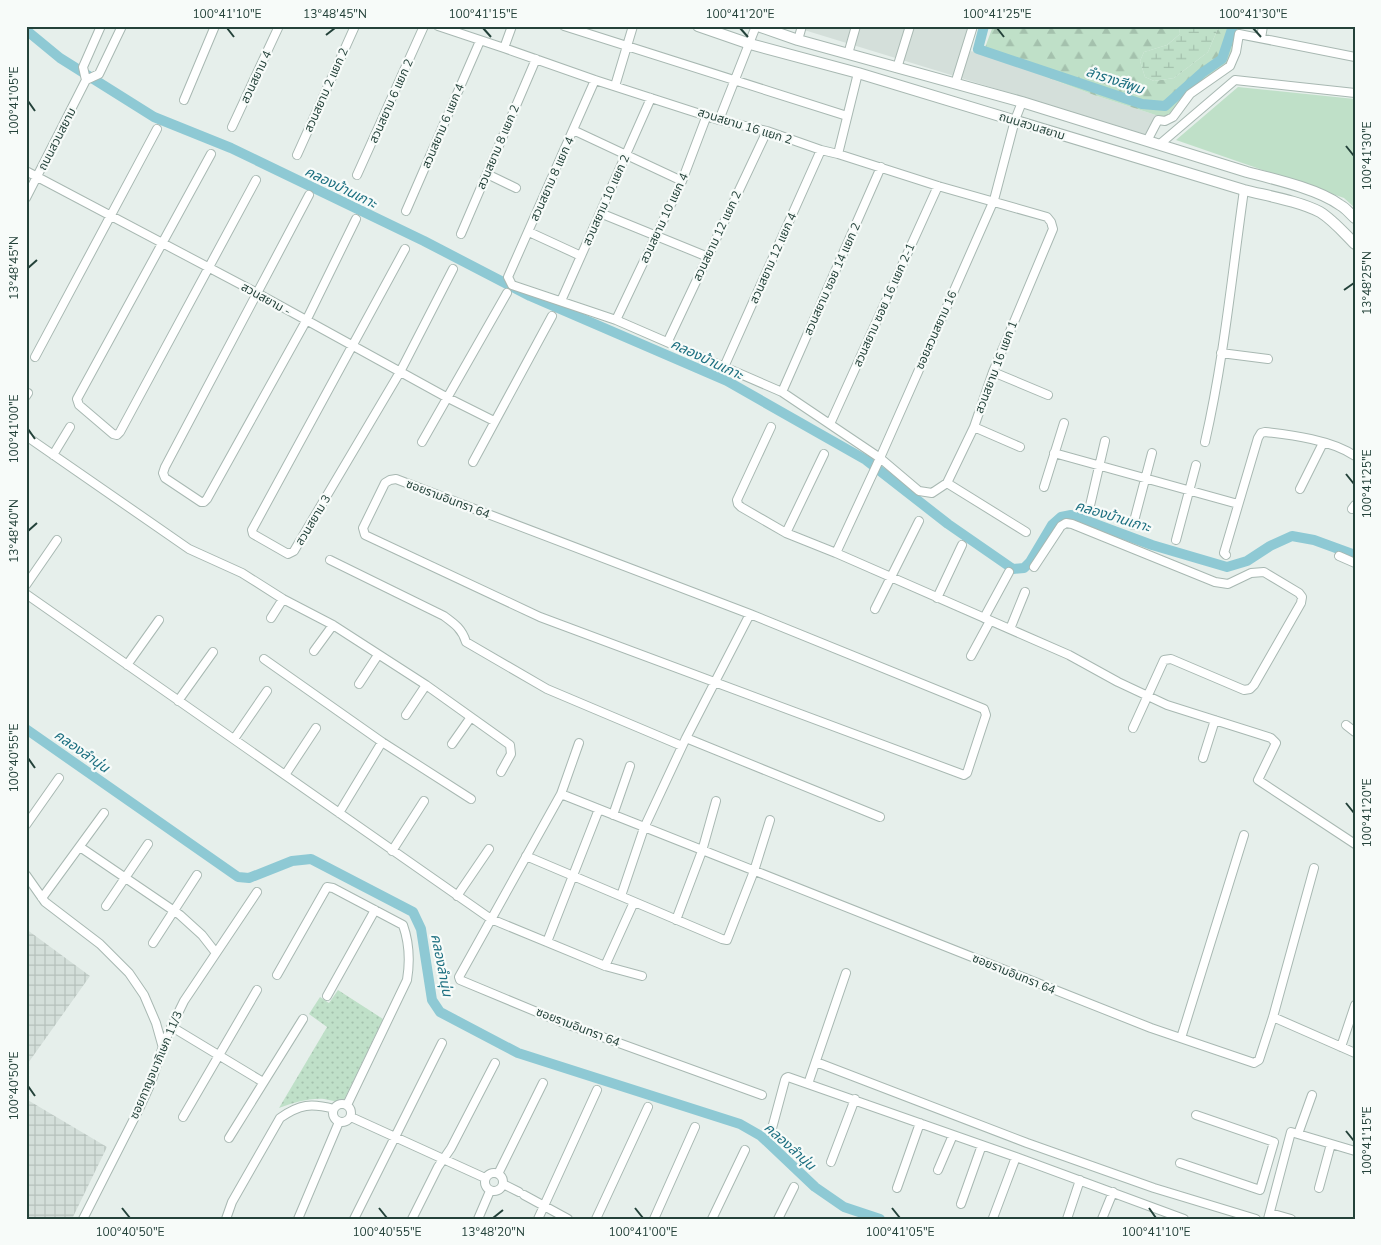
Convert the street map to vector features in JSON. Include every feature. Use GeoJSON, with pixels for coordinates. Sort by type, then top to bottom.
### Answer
{"type":"FeatureCollection","features":[{"type":"Feature","properties":{"kind":"street"},"geometry":{"type":"LineString","coordinates":[[101,26],[83,67],[87,80],[99,74],[122,26]]}},
{"type":"Feature","properties":{"kind":"street"},"geometry":{"type":"LineString","coordinates":[[184,100],[215,26]]}},
{"type":"Feature","properties":{"kind":"street","name":"สวนสยาม 4"},"geometry":{"type":"LineString","coordinates":[[232,127],[279,26]]}},
{"type":"Feature","properties":{"kind":"street","name":"สวนสยาม 2 แยก 2"},"geometry":{"type":"LineString","coordinates":[[296,154],[355,26]]}},
{"type":"Feature","properties":{"kind":"street","name":"สวนสยาม 6 แยก 2"},"geometry":{"type":"LineString","coordinates":[[357,175],[424,26]]}},
{"type":"Feature","properties":{"kind":"street","name":"สวนสยาม 16 แยก 2"},"geometry":{"type":"LineString","coordinates":[[438,26],[719,120],[766,132],[938,186],[994,200],[1047,217],[1051,222]]}},
{"type":"Feature","properties":{"kind":"street"},"geometry":{"type":"LineString","coordinates":[[504,48],[512,26]]}},
{"type":"Feature","properties":{"kind":"street"},"geometry":{"type":"LineString","coordinates":[[564,26],[847,116]]}},
{"type":"Feature","properties":{"kind":"street"},"geometry":{"type":"LineString","coordinates":[[615,86],[632,26]]}},
{"type":"Feature","properties":{"kind":"street","name":"ถนนสวนสยาม"},"geometry":{"type":"LineString","coordinates":[[698,26],[750,44],[858,73],[1244,190],[1303,206],[1320,212],[1340,228],[1355,244]]}},
{"type":"Feature","properties":{"kind":"street"},"geometry":{"type":"LineString","coordinates":[[719,120],[757,26]]}},
{"type":"Feature","properties":{"kind":"street","name":"ถนนสวนสยาม"},"geometry":{"type":"LineString","coordinates":[[757,26],[798,40],[1022,102],[1284,182],[1341,205],[1355,218]]}},
{"type":"Feature","properties":{"kind":"street"},"geometry":{"type":"LineString","coordinates":[[798,40],[802,26]]}},
{"type":"Feature","properties":{"kind":"street"},"geometry":{"type":"LineString","coordinates":[[848,54],[856,26]]}},
{"type":"Feature","properties":{"kind":"street"},"geometry":{"type":"LineString","coordinates":[[897,68],[910,26]]}},
{"type":"Feature","properties":{"kind":"street"},"geometry":{"type":"LineString","coordinates":[[955,84],[973,26]]}},
{"type":"Feature","properties":{"kind":"street"},"geometry":{"type":"LineString","coordinates":[[1261,38],[1263,26]]}},
{"type":"Feature","properties":{"kind":"street"},"geometry":{"type":"LineString","coordinates":[[1147,141],[1158,120],[1165,121],[1172,117],[1190,94],[1230,66],[1236,52],[1239,34],[1355,57]]}},
{"type":"Feature","properties":{"kind":"street","name":"สวนสยาม 6 แยก 4"},"geometry":{"type":"LineString","coordinates":[[406,211],[480,41]]}},
{"type":"Feature","properties":{"kind":"street","name":"สวนสยาม 8 แยก 2"},"geometry":{"type":"LineString","coordinates":[[461,234],[536,59]]}},
{"type":"Feature","properties":{"kind":"street"},"geometry":{"type":"LineString","coordinates":[[838,154],[858,73]]}},
{"type":"Feature","properties":{"kind":"street","name":"ถนนสวนสยาม"},"geometry":{"type":"LineString","coordinates":[[26,198],[87,80]]}},
{"type":"Feature","properties":{"kind":"street","name":"สวนสยาม 8 แยก 4"},"geometry":{"type":"LineString","coordinates":[[561,301],[512,285],[508,277],[595,80]]}},
{"type":"Feature","properties":{"kind":"street"},"geometry":{"type":"LineString","coordinates":[[1160,144],[1235,80],[1355,93]]}},
{"type":"Feature","properties":{"kind":"street","name":"สวนสยาม 10 แยก 2"},"geometry":{"type":"LineString","coordinates":[[561,301],[651,98]]}},
{"type":"Feature","properties":{"kind":"street","name":"ซอยสวนสยาม 16"},"geometry":{"type":"LineString","coordinates":[[836,553],[874,473],[994,200],[1015,120],[1022,102]]}},
{"type":"Feature","properties":{"kind":"street","name":"สวนสยาม 10 แยก 4"},"geometry":{"type":"LineString","coordinates":[[616,320],[682,181],[707,115]]}},
{"type":"Feature","properties":{"kind":"street"},"geometry":{"type":"LineString","coordinates":[[35,358],[157,129]]}},
{"type":"Feature","properties":{"kind":"street"},"geometry":{"type":"LineString","coordinates":[[573,130],[682,181]]}},
{"type":"Feature","properties":{"kind":"street","name":"สวนสยาม 12 แยก 2"},"geometry":{"type":"LineString","coordinates":[[668,342],[766,132]]}},
{"type":"Feature","properties":{"kind":"street","name":"สวนสยาม 12 แยก 4"},"geometry":{"type":"LineString","coordinates":[[724,367],[821,150]]}},
{"type":"Feature","properties":{"kind":"street"},"geometry":{"type":"LineString","coordinates":[[211,154],[77,398],[79,405],[113,434],[117,435],[120,432],[256,180]]}},
{"type":"Feature","properties":{"kind":"street","name":"สวนสยาม ซอย 14 แยก 2"},"geometry":{"type":"LineString","coordinates":[[782,392],[881,167]]}},
{"type":"Feature","properties":{"kind":"street","name":"สวนสยาม -"},"geometry":{"type":"LineString","coordinates":[[26,171],[257,293],[446,398],[494,421]]}},
{"type":"Feature","properties":{"kind":"street"},"geometry":{"type":"LineString","coordinates":[[487,174],[516,188]]}},
{"type":"Feature","properties":{"kind":"street","name":"สวนสยาม ซอย 16 แยก 2-1"},"geometry":{"type":"LineString","coordinates":[[830,424],[938,186]]}},
{"type":"Feature","properties":{"kind":"street"},"geometry":{"type":"LineString","coordinates":[[1205,442],[1213,407],[1244,190]]}},
{"type":"Feature","properties":{"kind":"street"},"geometry":{"type":"LineString","coordinates":[[309,195],[164,473],[165,478],[201,502],[207,500],[306,321],[356,219]]}},
{"type":"Feature","properties":{"kind":"street"},"geometry":{"type":"LineString","coordinates":[[600,213],[708,257]]}},
{"type":"Feature","properties":{"kind":"street","name":"สวนสยาม 16 แยก 1"},"geometry":{"type":"LineString","coordinates":[[947,482],[974,427],[993,372],[1053,229],[1051,222]]}},
{"type":"Feature","properties":{"kind":"street"},"geometry":{"type":"LineString","coordinates":[[529,232],[581,256]]}},
{"type":"Feature","properties":{"kind":"street","name":"สวนสยาม 3"},"geometry":{"type":"LineString","coordinates":[[405,249],[354,346],[252,530],[254,534],[288,554],[294,551],[400,372],[453,269]]}},
{"type":"Feature","properties":{"kind":"street"},"geometry":{"type":"LineString","coordinates":[[422,442],[507,293]]}},
{"type":"Feature","properties":{"kind":"street"},"geometry":{"type":"LineString","coordinates":[[561,301],[616,320],[782,392],[830,424],[919,491],[932,493],[947,482],[1026,532]]}},
{"type":"Feature","properties":{"kind":"street"},"geometry":{"type":"LineString","coordinates":[[473,462],[552,316]]}},
{"type":"Feature","properties":{"kind":"street"},"geometry":{"type":"LineString","coordinates":[[1221,354],[1268,359]]}},
{"type":"Feature","properties":{"kind":"street"},"geometry":{"type":"LineString","coordinates":[[993,372],[1048,395]]}},
{"type":"Feature","properties":{"kind":"street"},"geometry":{"type":"LineString","coordinates":[[1044,487],[1064,423]]}},
{"type":"Feature","properties":{"kind":"street"},"geometry":{"type":"LineString","coordinates":[[53,455],[70,427]]}},
{"type":"Feature","properties":{"kind":"street"},"geometry":{"type":"LineString","coordinates":[[771,427],[737,500],[738,504],[786,533],[1070,655],[1147,696],[1168,705],[1274,740],[1276,743],[1258,780],[1355,844]]}},
{"type":"Feature","properties":{"kind":"street"},"geometry":{"type":"LineString","coordinates":[[974,427],[1020,447]]}},
{"type":"Feature","properties":{"kind":"street"},"geometry":{"type":"LineString","coordinates":[[1226,555],[1224,553],[1238,504],[1261,433],[1301,437],[1348,451],[1355,456]]}},
{"type":"Feature","properties":{"kind":"street"},"geometry":{"type":"LineString","coordinates":[[26,436],[189,549],[242,573],[283,599],[333,625],[471,716],[510,745],[511,754],[501,772]]}},
{"type":"Feature","properties":{"kind":"street"},"geometry":{"type":"LineString","coordinates":[[1088,510],[1105,441]]}},
{"type":"Feature","properties":{"kind":"street"},"geometry":{"type":"LineString","coordinates":[[1300,489],[1323,443]]}},
{"type":"Feature","properties":{"kind":"street"},"geometry":{"type":"LineString","coordinates":[[1054,453],[1238,504]]}},
{"type":"Feature","properties":{"kind":"street"},"geometry":{"type":"LineString","coordinates":[[1133,525],[1152,453]]}},
{"type":"Feature","properties":{"kind":"street"},"geometry":{"type":"LineString","coordinates":[[786,533],[824,454]]}},
{"type":"Feature","properties":{"kind":"street"},"geometry":{"type":"LineString","coordinates":[[1176,540],[1196,465]]}},
{"type":"Feature","properties":{"kind":"street","name":"ซอยรามอินทรา 64"},"geometry":{"type":"LineString","coordinates":[[396,479],[750,614],[984,709],[986,715],[966,775],[540,616],[365,534],[362,528],[386,483],[396,479]]}},
{"type":"Feature","properties":{"kind":"street"},"geometry":{"type":"LineString","coordinates":[[875,609],[919,521]]}},
{"type":"Feature","properties":{"kind":"street"},"geometry":{"type":"LineString","coordinates":[[1034,567],[1061,526],[1066,523],[1215,582],[1228,584],[1243,575],[1264,572],[1299,593],[1302,597],[1301,603],[1250,689],[1244,690],[1167,659],[1164,660],[1133,728]]}},
{"type":"Feature","properties":{"kind":"street"},"geometry":{"type":"LineString","coordinates":[[26,585],[58,540]]}},
{"type":"Feature","properties":{"kind":"street"},"geometry":{"type":"LineString","coordinates":[[937,598],[962,545]]}},
{"type":"Feature","properties":{"kind":"street"},"geometry":{"type":"LineString","coordinates":[[1339,556],[1355,563]]}},
{"type":"Feature","properties":{"kind":"street"},"geometry":{"type":"LineString","coordinates":[[330,560],[444,616],[463,632],[466,642],[547,688],[682,746]]}},
{"type":"Feature","properties":{"kind":"street"},"geometry":{"type":"LineString","coordinates":[[971,656],[1009,572]]}},
{"type":"Feature","properties":{"kind":"street"},"geometry":{"type":"LineString","coordinates":[[1010,629],[1025,592]]}},
{"type":"Feature","properties":{"kind":"street"},"geometry":{"type":"LineString","coordinates":[[26,594],[491,920],[605,966],[642,976]]}},
{"type":"Feature","properties":{"kind":"street"},"geometry":{"type":"LineString","coordinates":[[271,618],[283,599]]}},
{"type":"Feature","properties":{"kind":"street"},"geometry":{"type":"LineString","coordinates":[[621,896],[644,828],[682,746],[750,614]]}},
{"type":"Feature","properties":{"kind":"street"},"geometry":{"type":"LineString","coordinates":[[127,665],[158,620]]}},
{"type":"Feature","properties":{"kind":"street"},"geometry":{"type":"LineString","coordinates":[[314,651],[333,625]]}},
{"type":"Feature","properties":{"kind":"street"},"geometry":{"type":"LineString","coordinates":[[178,700],[212,652]]}},
{"type":"Feature","properties":{"kind":"street"},"geometry":{"type":"LineString","coordinates":[[359,684],[378,655]]}},
{"type":"Feature","properties":{"kind":"street"},"geometry":{"type":"LineString","coordinates":[[264,659],[382,742],[471,799]]}},
{"type":"Feature","properties":{"kind":"street"},"geometry":{"type":"LineString","coordinates":[[406,715],[426,685]]}},
{"type":"Feature","properties":{"kind":"street"},"geometry":{"type":"LineString","coordinates":[[234,739],[267,690]]}},
{"type":"Feature","properties":{"kind":"street"},"geometry":{"type":"LineString","coordinates":[[452,744],[471,716]]}},
{"type":"Feature","properties":{"kind":"street"},"geometry":{"type":"LineString","coordinates":[[1203,758],[1215,720]]}},
{"type":"Feature","properties":{"kind":"street"},"geometry":{"type":"LineString","coordinates":[[1346,725],[1355,732]]}},
{"type":"Feature","properties":{"kind":"street"},"geometry":{"type":"LineString","coordinates":[[285,775],[316,728]]}},
{"type":"Feature","properties":{"kind":"street"},"geometry":{"type":"LineString","coordinates":[[686,738],[880,817]]}},
{"type":"Feature","properties":{"kind":"street"},"geometry":{"type":"LineString","coordinates":[[339,813],[382,742]]}},
{"type":"Feature","properties":{"kind":"street"},"geometry":{"type":"LineString","coordinates":[[561,794],[579,744]]}},
{"type":"Feature","properties":{"kind":"street"},"geometry":{"type":"LineString","coordinates":[[613,815],[630,766]]}},
{"type":"Feature","properties":{"kind":"street"},"geometry":{"type":"LineString","coordinates":[[26,825],[59,778]]}},
{"type":"Feature","properties":{"kind":"street","name":"ซอยรามอินทรา 64"},"geometry":{"type":"LineString","coordinates":[[762,1095],[561,1022],[463,982],[459,977],[561,794],[1181,1038],[1254,1064],[1258,1060],[1272,1017]]}},
{"type":"Feature","properties":{"kind":"street"},"geometry":{"type":"LineString","coordinates":[[392,850],[424,801]]}},
{"type":"Feature","properties":{"kind":"street"},"geometry":{"type":"LineString","coordinates":[[676,920],[702,851],[716,801]]}},
{"type":"Feature","properties":{"kind":"street"},"geometry":{"type":"LineString","coordinates":[[547,942],[599,809]]}},
{"type":"Feature","properties":{"kind":"street"},"geometry":{"type":"LineString","coordinates":[[42,898],[104,813]]}},
{"type":"Feature","properties":{"kind":"street"},"geometry":{"type":"LineString","coordinates":[[526,856],[727,940],[754,871],[770,820]]}},
{"type":"Feature","properties":{"kind":"street"},"geometry":{"type":"LineString","coordinates":[[1181,1038],[1244,835]]}},
{"type":"Feature","properties":{"kind":"street"},"geometry":{"type":"LineString","coordinates":[[106,906],[148,844]]}},
{"type":"Feature","properties":{"kind":"street"},"geometry":{"type":"LineString","coordinates":[[80,847],[174,910],[202,935],[216,954]]}},
{"type":"Feature","properties":{"kind":"street"},"geometry":{"type":"LineString","coordinates":[[457,896],[489,849]]}},
{"type":"Feature","properties":{"kind":"street"},"geometry":{"type":"LineString","coordinates":[[1314,868],[1272,1017],[1355,1053]]}},
{"type":"Feature","properties":{"kind":"street"},"geometry":{"type":"LineString","coordinates":[[26,875],[46,902],[100,944],[129,973],[144,995],[156,1023],[162,1048]]}},
{"type":"Feature","properties":{"kind":"street"},"geometry":{"type":"LineString","coordinates":[[153,943],[197,875]]}},
{"type":"Feature","properties":{"kind":"street"},"geometry":{"type":"LineString","coordinates":[[277,975],[327,887],[334,888],[403,924],[407,936],[408,980],[347,1105]]}},
{"type":"Feature","properties":{"kind":"street","name":"ซอยกาญจนาภิเษก 11/3"},"geometry":{"type":"LineString","coordinates":[[83,1219],[140,1107],[151,1083],[162,1048],[184,1002],[257,892]]}},
{"type":"Feature","properties":{"kind":"street"},"geometry":{"type":"LineString","coordinates":[[605,966],[634,902]]}},
{"type":"Feature","properties":{"kind":"street"},"geometry":{"type":"LineString","coordinates":[[327,996],[375,910]]}},
{"type":"Feature","properties":{"kind":"street"},"geometry":{"type":"LineString","coordinates":[[808,1084],[846,973]]}},
{"type":"Feature","properties":{"kind":"street"},"geometry":{"type":"LineString","coordinates":[[183,1117],[257,990]]}},
{"type":"Feature","properties":{"kind":"street"},"geometry":{"type":"LineString","coordinates":[[1341,1047],[1355,1005]]}},
{"type":"Feature","properties":{"kind":"street"},"geometry":{"type":"LineString","coordinates":[[229,1138],[302,1019]]}},
{"type":"Feature","properties":{"kind":"street"},"geometry":{"type":"LineString","coordinates":[[172,1027],[263,1082]]}},
{"type":"Feature","properties":{"kind":"street"},"geometry":{"type":"LineString","coordinates":[[354,1219],[442,1043]]}},
{"type":"Feature","properties":{"kind":"street"},"geometry":{"type":"LineString","coordinates":[[816,1062],[1019,1140],[1154,1188],[1256,1219]]}},
{"type":"Feature","properties":{"kind":"street"},"geometry":{"type":"LineString","coordinates":[[412,1219],[495,1063]]}},
{"type":"Feature","properties":{"kind":"street"},"geometry":{"type":"LineString","coordinates":[[771,1132],[786,1078],[1016,1156],[1184,1219]]}},
{"type":"Feature","properties":{"kind":"street"},"geometry":{"type":"LineString","coordinates":[[498,1174],[544,1083]]}},
{"type":"Feature","properties":{"kind":"street"},"geometry":{"type":"LineString","coordinates":[[538,1219],[597,1090]]}},
{"type":"Feature","properties":{"kind":"street"},"geometry":{"type":"LineString","coordinates":[[1298,1134],[1312,1095]]}},
{"type":"Feature","properties":{"kind":"street"},"geometry":{"type":"LineString","coordinates":[[831,1162],[855,1100]]}},
{"type":"Feature","properties":{"kind":"street"},"geometry":{"type":"LineString","coordinates":[[341,1104],[347,1105],[352,1112],[351,1117],[347,1121],[339,1122],[333,1115],[334,1109],[341,1104]]}},
{"type":"Feature","properties":{"kind":"street"},"geometry":{"type":"LineString","coordinates":[[226,1219],[232,1202],[280,1118],[292,1110],[304,1106],[320,1106],[334,1109]]}},
{"type":"Feature","properties":{"kind":"street"},"geometry":{"type":"LineString","coordinates":[[596,1219],[648,1107]]}},
{"type":"Feature","properties":{"kind":"street"},"geometry":{"type":"LineString","coordinates":[[1196,1115],[1274,1142],[1260,1190]]}},
{"type":"Feature","properties":{"kind":"street"},"geometry":{"type":"LineString","coordinates":[[351,1117],[485,1178]]}},
{"type":"Feature","properties":{"kind":"street"},"geometry":{"type":"LineString","coordinates":[[298,1219],[339,1122]]}},
{"type":"Feature","properties":{"kind":"street"},"geometry":{"type":"LineString","coordinates":[[897,1188],[920,1124]]}},
{"type":"Feature","properties":{"kind":"street"},"geometry":{"type":"LineString","coordinates":[[654,1219],[695,1127]]}},
{"type":"Feature","properties":{"kind":"street"},"geometry":{"type":"LineString","coordinates":[[1291,1219],[1269,1216],[1290,1134],[1293,1132],[1355,1151]]}},
{"type":"Feature","properties":{"kind":"street"},"geometry":{"type":"LineString","coordinates":[[938,1170],[953,1135]]}},
{"type":"Feature","properties":{"kind":"street"},"geometry":{"type":"LineString","coordinates":[[1320,1188],[1331,1144]]}},
{"type":"Feature","properties":{"kind":"street"},"geometry":{"type":"LineString","coordinates":[[961,1204],[982,1145]]}},
{"type":"Feature","properties":{"kind":"street"},"geometry":{"type":"LineString","coordinates":[[712,1219],[745,1150]]}},
{"type":"Feature","properties":{"kind":"street"},"geometry":{"type":"LineString","coordinates":[[993,1218],[1016,1156]]}},
{"type":"Feature","properties":{"kind":"street"},"geometry":{"type":"LineString","coordinates":[[1180,1163],[1260,1190],[1275,1192]]}},
{"type":"Feature","properties":{"kind":"street"},"geometry":{"type":"LineString","coordinates":[[485,1178],[489,1174],[498,1174],[502,1178],[503,1184],[499,1190],[490,1191]]}},
{"type":"Feature","properties":{"kind":"street"},"geometry":{"type":"LineString","coordinates":[[485,1178],[486,1187],[490,1191]]}},
{"type":"Feature","properties":{"kind":"street"},"geometry":{"type":"LineString","coordinates":[[1067,1219],[1080,1180]]}},
{"type":"Feature","properties":{"kind":"street"},"geometry":{"type":"LineString","coordinates":[[503,1184],[568,1219]]}},
{"type":"Feature","properties":{"kind":"street"},"geometry":{"type":"LineString","coordinates":[[778,1219],[794,1187]]}},
{"type":"Feature","properties":{"kind":"street"},"geometry":{"type":"LineString","coordinates":[[478,1219],[490,1191]]}},
{"type":"Feature","properties":{"kind":"street"},"geometry":{"type":"LineString","coordinates":[[1102,1219],[1113,1192]]}},
{"type":"Feature","properties":{"kind":"shaded area"},"geometry":{"type":"Polygon","coordinates":[[[791,26],[978,26],[969,51],[983,53],[1094,95],[1168,119],[1147,135],[791,26]]]}},
{"type":"Feature","properties":{"kind":"shaded area"},"geometry":{"type":"Polygon","coordinates":[[[26,929],[90,976],[26,1066],[26,929]]]}},
{"type":"Feature","properties":{"kind":"shaded area"},"geometry":{"type":"Polygon","coordinates":[[[26,1099],[107,1147],[72,1219],[26,1219],[26,1099]]]}},
{"type":"Feature","properties":{"kind":"green space"},"geometry":{"type":"Polygon","coordinates":[[[993,26],[1179,26],[1180,34],[1167,45],[1144,52],[1140,61],[1145,77],[1154,81],[1174,78],[1208,52],[1219,26],[1242,26],[1229,68],[1200,84],[1168,119],[1094,95],[983,53],[993,26]]]}},
{"type":"Feature","properties":{"kind":"green space"},"geometry":{"type":"Polygon","coordinates":[[[1179,26],[1219,26],[1208,52],[1174,78],[1154,81],[1145,77],[1140,61],[1144,52],[1167,45],[1180,34],[1179,26]]]}},
{"type":"Feature","properties":{"kind":"green space"},"geometry":{"type":"Polygon","coordinates":[[[1238,87],[1355,99],[1355,208],[1344,198],[1176,140],[1238,87]]]}},
{"type":"Feature","properties":{"kind":"green space"},"geometry":{"type":"Polygon","coordinates":[[[338,990],[383,1019],[344,1100],[313,1099],[279,1108],[327,1027],[309,1014],[320,997],[329,1003],[338,990]]]}},
{"type":"Feature","properties":{"kind":"waterway","name":"ลำรางสีพูม"},"geometry":{"type":"LineString","coordinates":[[984,26],[978,49],[1142,104],[1165,106],[1202,73],[1222,59],[1233,26]]}},
{"type":"Feature","properties":{"kind":"waterway","name":"คลองบ้านเกาะ"},"geometry":{"type":"LineString","coordinates":[[26,30],[60,58],[154,117],[231,148],[424,241],[530,296],[727,381],[866,460],[948,524],[1013,569],[1024,568],[1030,562],[1052,525],[1061,517],[1071,515],[1152,545],[1227,567],[1247,561],[1270,546],[1292,536],[1314,540],[1355,555]]}},
{"type":"Feature","properties":{"kind":"waterway","name":"คลองลำนุ่น"},"geometry":{"type":"LineString","coordinates":[[26,729],[238,877],[249,878],[292,861],[311,859],[413,912],[421,929],[432,1000],[440,1012],[518,1053],[740,1124],[761,1136],[815,1187],[844,1207],[880,1219]]}}]}
